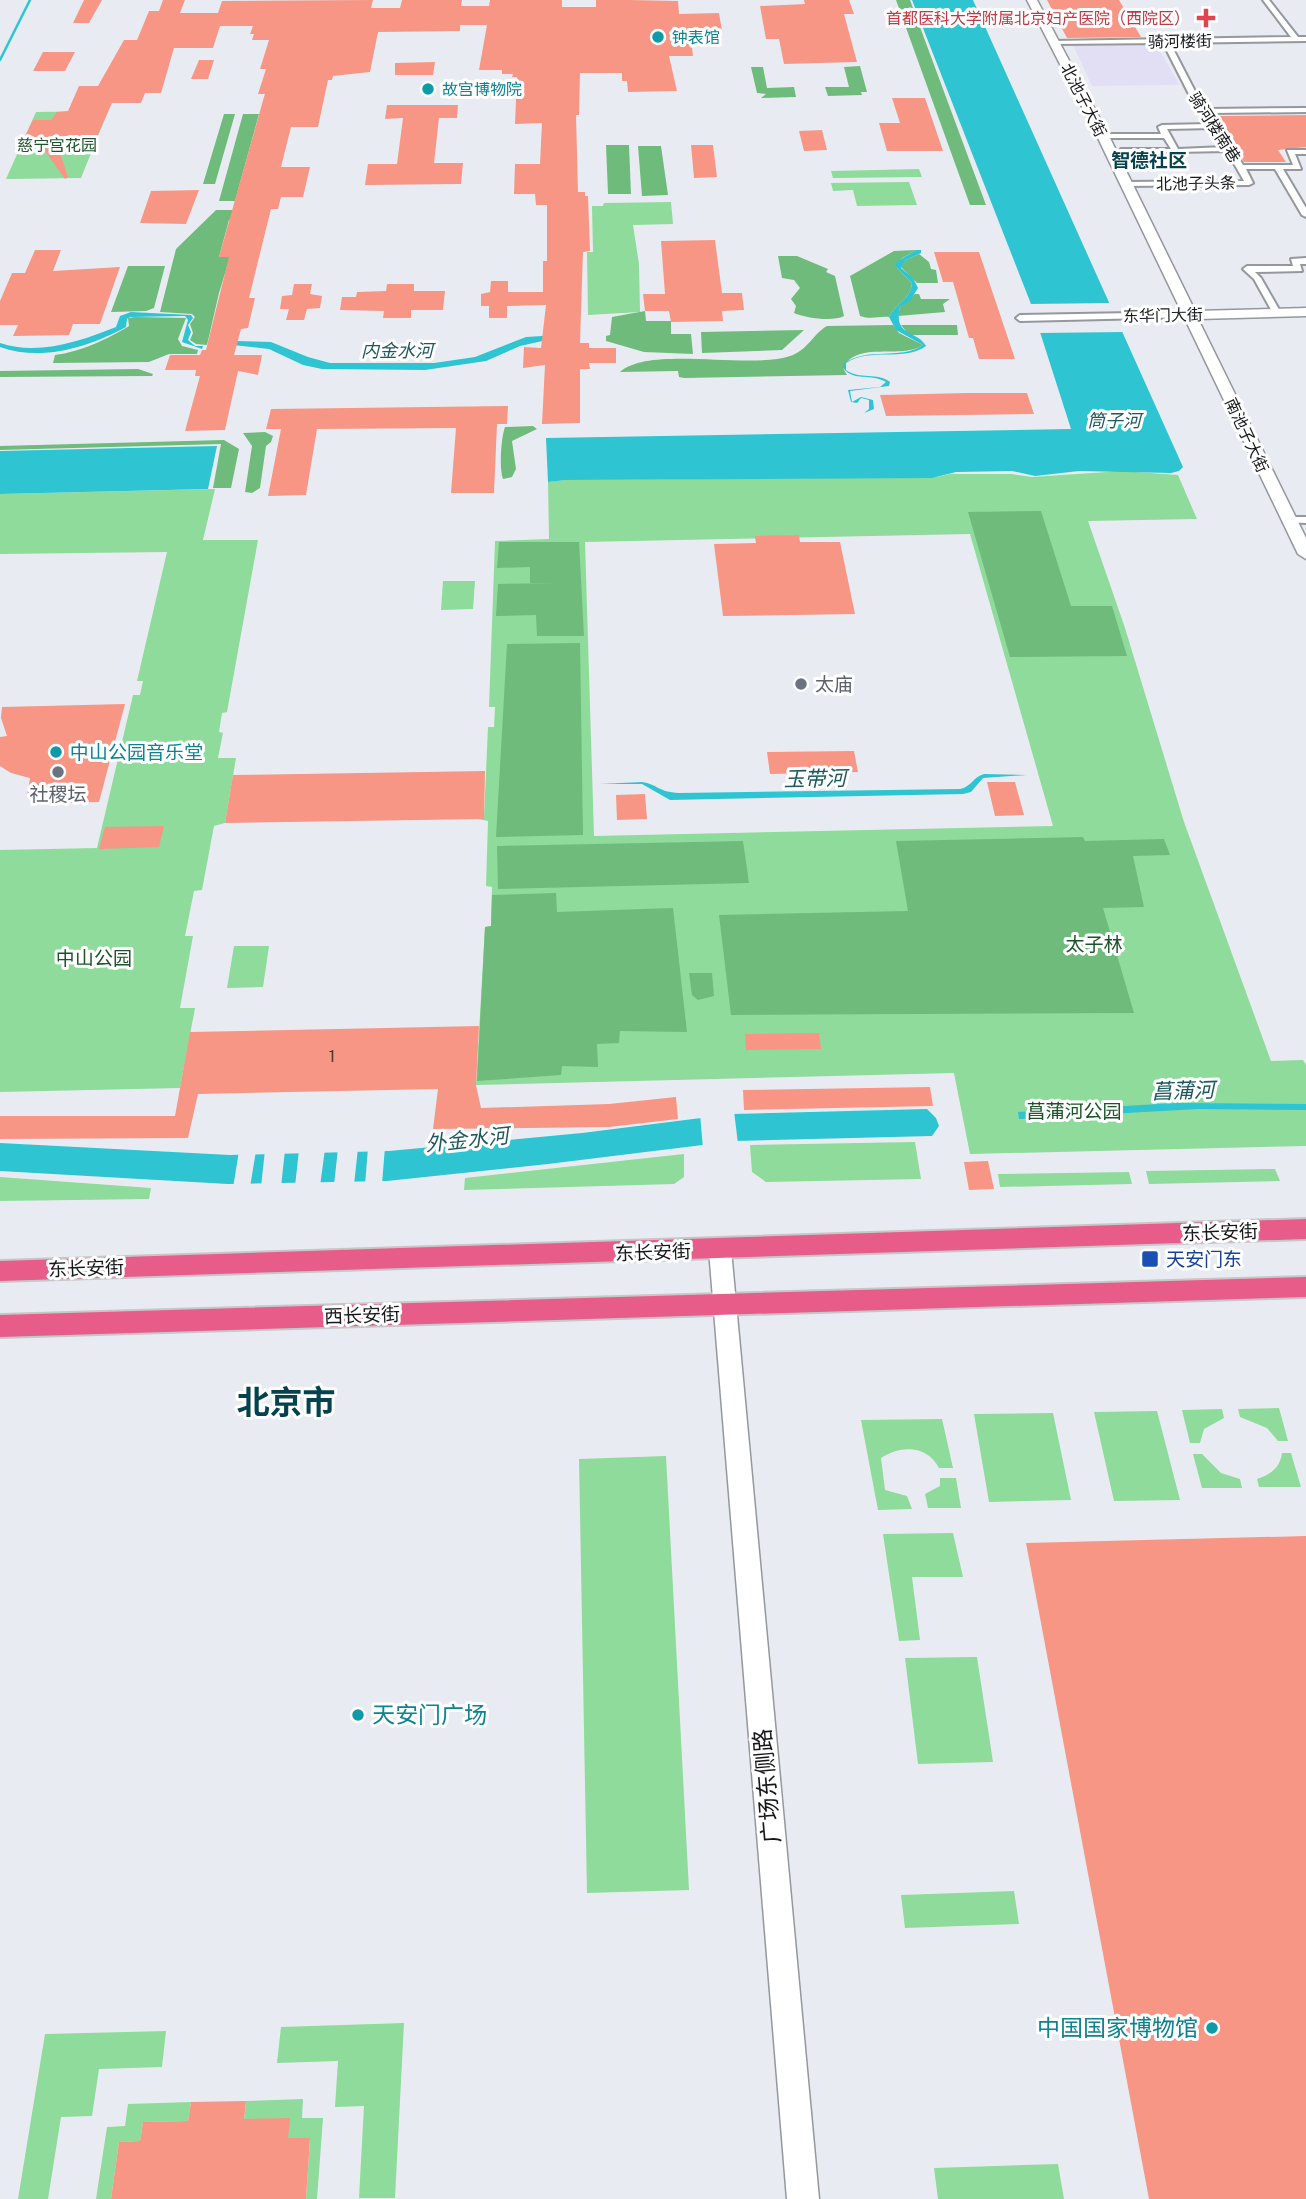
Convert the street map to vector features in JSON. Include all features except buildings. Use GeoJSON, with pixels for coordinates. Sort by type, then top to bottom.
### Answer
{"type":"FeatureCollection","features":[{"type":"Feature","properties":{"kind":"highway","name":"东长安街"},"geometry":{"type":"LineString","coordinates":[[0,1271],[720,1250],[1306,1229]]}},
{"type":"Feature","properties":{"kind":"highway"},"geometry":{"type":"LineString","coordinates":[[724,1305],[1306,1287]]}},
{"type":"Feature","properties":{"kind":"highway","name":"西长安街"},"geometry":{"type":"LineString","coordinates":[[0,1326],[724,1305]]}},
{"type":"Feature","properties":{"kind":"street","name":"北池子大街"},"geometry":{"type":"LineString","coordinates":[[1032,0],[1103,136],[1190,315]]}},
{"type":"Feature","properties":{"kind":"street"},"geometry":{"type":"LineString","coordinates":[[1266,0],[1296,39]]}},
{"type":"Feature","properties":{"kind":"street","name":"骑河楼街"},"geometry":{"type":"LineString","coordinates":[[1055,42],[1306,39]]}},
{"type":"Feature","properties":{"kind":"street","name":"骑河楼南巷"},"geometry":{"type":"LineString","coordinates":[[1166,41],[1197,102],[1206,111],[1241,167],[1278,167]]}},
{"type":"Feature","properties":{"kind":"street"},"geometry":{"type":"LineString","coordinates":[[1206,111],[1306,110]]}},
{"type":"Feature","properties":{"kind":"street"},"geometry":{"type":"LineString","coordinates":[[1176,150],[1162,127],[1216,126]]}},
{"type":"Feature","properties":{"kind":"street"},"geometry":{"type":"LineString","coordinates":[[1103,136],[1166,136]]}},
{"type":"Feature","properties":{"kind":"street"},"geometry":{"type":"LineString","coordinates":[[1124,151],[1231,149]]}},
{"type":"Feature","properties":{"kind":"street"},"geometry":{"type":"LineString","coordinates":[[1278,167],[1297,167],[1290,152],[1306,152]]}},
{"type":"Feature","properties":{"kind":"street","name":"北池子头条"},"geometry":{"type":"LineString","coordinates":[[1126,184],[1249,183],[1241,167]]}},
{"type":"Feature","properties":{"kind":"street"},"geometry":{"type":"LineString","coordinates":[[1278,167],[1306,215]]}},
{"type":"Feature","properties":{"kind":"street"},"geometry":{"type":"LineString","coordinates":[[1277,313],[1256,278],[1247,269],[1299,269],[1294,261],[1306,261]]}},
{"type":"Feature","properties":{"kind":"street","name":"东华门大街"},"geometry":{"type":"LineString","coordinates":[[1020,318],[1306,313]]}},
{"type":"Feature","properties":{"kind":"street","name":"南池子大街"},"geometry":{"type":"LineString","coordinates":[[1190,315],[1287,520],[1306,554]]}},
{"type":"Feature","properties":{"kind":"street"},"geometry":{"type":"LineString","coordinates":[[1287,520],[1306,520]]}},
{"type":"Feature","properties":{"kind":"street","name":"广场东侧路"},"geometry":{"type":"LineString","coordinates":[[720,1250],[803,2199]]}},
{"type":"Feature","properties":{"kind":"shaded area"},"geometry":{"type":"Polygon","coordinates":[[[1073,45],[1156,45],[1180,85],[1092,86],[1073,45]]]}},
{"type":"Feature","properties":{"kind":"green space"},"geometry":{"type":"Polygon","coordinates":[[[896,0],[910,0],[986,205],[970,205],[896,0]]]}},
{"type":"Feature","properties":{"kind":"green space"},"geometry":{"type":"Polygon","coordinates":[[[860,66],[867,92],[861,92],[862,95],[828,96],[825,87],[849,87],[844,67],[860,66]]]}},
{"type":"Feature","properties":{"kind":"green space"},"geometry":{"type":"Polygon","coordinates":[[[751,67],[763,67],[767,88],[794,87],[796,97],[761,98],[766,94],[757,93],[751,67]]]}},
{"type":"Feature","properties":{"kind":"green space","name":"慈宁宫花园"},"geometry":{"type":"Polygon","coordinates":[[[108,111],[81,178],[6,179],[36,112],[108,111]]]}},
{"type":"Feature","properties":{"kind":"green space"},"geometry":{"type":"Polygon","coordinates":[[[224,114],[235,114],[215,184],[203,184],[224,114]]]}},
{"type":"Feature","properties":{"kind":"green space"},"geometry":{"type":"Polygon","coordinates":[[[243,114],[259,114],[235,201],[219,201],[243,114]]]}},
{"type":"Feature","properties":{"kind":"green space"},"geometry":{"type":"Polygon","coordinates":[[[606,145],[629,145],[631,194],[608,194],[606,145]]]}},
{"type":"Feature","properties":{"kind":"green space"},"geometry":{"type":"Polygon","coordinates":[[[638,146],[661,146],[668,195],[642,196],[638,146]]]}},
{"type":"Feature","properties":{"kind":"green space"},"geometry":{"type":"Polygon","coordinates":[[[919,169],[922,177],[833,178],[831,171],[919,169]]]}},
{"type":"Feature","properties":{"kind":"green space"},"geometry":{"type":"Polygon","coordinates":[[[909,182],[917,205],[857,206],[853,190],[833,191],[831,183],[909,182]]]}},
{"type":"Feature","properties":{"kind":"green space"},"geometry":{"type":"Polygon","coordinates":[[[671,202],[673,224],[633,225],[639,264],[640,312],[588,315],[587,252],[593,252],[592,206],[603,206],[604,203],[671,202]]]}},
{"type":"Feature","properties":{"kind":"green space"},"geometry":{"type":"Polygon","coordinates":[[[216,210],[233,210],[236,220],[229,220],[219,257],[230,257],[207,345],[196,344],[190,340],[193,333],[190,324],[195,317],[192,314],[160,312],[176,249],[216,210]]]}},
{"type":"Feature","properties":{"kind":"green space"},"geometry":{"type":"Polygon","coordinates":[[[916,250],[901,259],[897,268],[912,283],[906,297],[889,317],[860,316],[850,276],[894,251],[916,250]]]}},
{"type":"Feature","properties":{"kind":"green space"},"geometry":{"type":"Polygon","coordinates":[[[919,254],[929,262],[931,269],[936,270],[938,283],[917,283],[901,267],[906,260],[919,254]]]}},
{"type":"Feature","properties":{"kind":"green space"},"geometry":{"type":"Polygon","coordinates":[[[778,256],[797,256],[828,269],[826,272],[835,276],[844,316],[819,319],[794,313],[796,306],[791,299],[800,288],[794,280],[782,278],[778,256]]]}},
{"type":"Feature","properties":{"kind":"green space"},"geometry":{"type":"Polygon","coordinates":[[[128,266],[165,266],[154,308],[146,311],[111,312],[128,266]]]}},
{"type":"Feature","properties":{"kind":"green space"},"geometry":{"type":"Polygon","coordinates":[[[915,294],[919,294],[921,299],[950,299],[943,304],[945,312],[898,316],[900,307],[915,294]]]}},
{"type":"Feature","properties":{"kind":"green space"},"geometry":{"type":"Polygon","coordinates":[[[645,311],[646,321],[671,321],[671,334],[691,334],[693,354],[644,352],[606,341],[606,336],[610,335],[612,317],[645,311]]]}},
{"type":"Feature","properties":{"kind":"green space"},"geometry":{"type":"Polygon","coordinates":[[[128,318],[186,318],[178,339],[182,346],[198,350],[197,354],[169,354],[149,362],[53,363],[55,355],[103,340],[129,326],[128,318]]]}},
{"type":"Feature","properties":{"kind":"green space"},"geometry":{"type":"Polygon","coordinates":[[[893,325],[899,333],[923,345],[903,351],[858,355],[843,368],[847,375],[684,378],[679,377],[678,371],[620,372],[634,364],[653,360],[772,360],[796,354],[827,326],[893,325]]]}},
{"type":"Feature","properties":{"kind":"green space"},"geometry":{"type":"Polygon","coordinates":[[[901,325],[957,325],[958,335],[909,335],[901,325]]]}},
{"type":"Feature","properties":{"kind":"green space"},"geometry":{"type":"Polygon","coordinates":[[[804,330],[782,350],[702,353],[701,332],[804,330]]]}},
{"type":"Feature","properties":{"kind":"green space"},"geometry":{"type":"Polygon","coordinates":[[[138,369],[153,374],[0,377],[0,371],[138,369]]]}},
{"type":"Feature","properties":{"kind":"green space"},"geometry":{"type":"Polygon","coordinates":[[[533,426],[537,429],[512,441],[516,469],[512,477],[503,479],[501,453],[505,427],[533,426]]]}},
{"type":"Feature","properties":{"kind":"green space"},"geometry":{"type":"Polygon","coordinates":[[[265,432],[273,436],[266,446],[260,488],[252,493],[245,492],[252,446],[243,433],[265,432]]]}},
{"type":"Feature","properties":{"kind":"green space"},"geometry":{"type":"Polygon","coordinates":[[[224,440],[239,449],[231,488],[213,488],[221,444],[0,450],[0,446],[224,440]]]}},
{"type":"Feature","properties":{"kind":"green space","name":"太子林"},"geometry":{"type":"Polygon","coordinates":[[[1122,471],[1178,475],[1197,519],[1088,521],[1125,628],[1184,822],[1271,1061],[1303,1060],[1306,1065],[1306,1146],[970,1154],[954,1073],[476,1085],[485,927],[491,926],[492,887],[486,886],[488,821],[478,819],[484,818],[488,727],[494,727],[495,707],[489,707],[495,541],[549,539],[548,482],[937,477],[950,474],[1011,474],[1032,477],[1122,471]],[[970,534],[585,542],[594,836],[1053,826],[970,534]]]}},
{"type":"Feature","properties":{"kind":"green space","name":"中山公园"},"geometry":{"type":"Polygon","coordinates":[[[215,489],[203,540],[258,540],[227,712],[222,713],[219,732],[223,733],[218,758],[236,758],[225,823],[214,826],[202,890],[194,891],[185,936],[193,936],[180,1008],[195,1008],[180,1088],[0,1092],[0,850],[97,848],[133,695],[140,695],[143,681],[137,681],[167,552],[0,554],[0,494],[215,489]]]}},
{"type":"Feature","properties":{"kind":"green space"},"geometry":{"type":"Polygon","coordinates":[[[1041,511],[1071,606],[1112,606],[1127,656],[1010,657],[968,512],[1041,511]]]}},
{"type":"Feature","properties":{"kind":"green space"},"geometry":{"type":"Polygon","coordinates":[[[499,542],[579,542],[584,636],[537,636],[536,615],[496,616],[498,584],[557,583],[530,583],[530,567],[497,568],[499,542]]]}},
{"type":"Feature","properties":{"kind":"green space"},"geometry":{"type":"Polygon","coordinates":[[[443,581],[475,581],[473,609],[441,610],[443,581]]]}},
{"type":"Feature","properties":{"kind":"green space"},"geometry":{"type":"Polygon","coordinates":[[[580,643],[583,835],[496,837],[507,644],[580,643]]]}},
{"type":"Feature","properties":{"kind":"green space"},"geometry":{"type":"Polygon","coordinates":[[[1083,837],[1085,841],[1164,839],[1170,855],[1133,856],[1144,907],[1103,908],[1134,1013],[731,1015],[719,915],[908,911],[896,841],[1083,837]]]}},
{"type":"Feature","properties":{"kind":"green space"},"geometry":{"type":"Polygon","coordinates":[[[743,841],[749,883],[498,889],[497,846],[743,841]]]}},
{"type":"Feature","properties":{"kind":"green space"},"geometry":{"type":"Polygon","coordinates":[[[556,893],[557,912],[673,908],[687,1032],[620,1031],[619,1043],[597,1044],[598,1067],[562,1066],[561,1075],[477,1081],[485,927],[491,926],[492,895],[556,893]]]}},
{"type":"Feature","properties":{"kind":"green space"},"geometry":{"type":"Polygon","coordinates":[[[234,946],[269,946],[263,987],[227,988],[234,946]]]}},
{"type":"Feature","properties":{"kind":"green space"},"geometry":{"type":"Polygon","coordinates":[[[689,973],[712,973],[714,996],[698,1000],[692,995],[689,973]]]}},
{"type":"Feature","properties":{"kind":"green space"},"geometry":{"type":"Polygon","coordinates":[[[915,1142],[921,1179],[766,1182],[752,1172],[750,1145],[915,1142]]]}},
{"type":"Feature","properties":{"kind":"green space"},"geometry":{"type":"Polygon","coordinates":[[[684,1154],[684,1177],[674,1184],[464,1190],[465,1178],[684,1154]]]}},
{"type":"Feature","properties":{"kind":"green space"},"geometry":{"type":"Polygon","coordinates":[[[1275,1169],[1280,1181],[1149,1184],[1146,1171],[1275,1169]]]}},
{"type":"Feature","properties":{"kind":"green space"},"geometry":{"type":"Polygon","coordinates":[[[1129,1172],[1132,1184],[1000,1187],[998,1174],[1129,1172]]]}},
{"type":"Feature","properties":{"kind":"green space"},"geometry":{"type":"Polygon","coordinates":[[[0,1177],[151,1188],[149,1199],[0,1201],[0,1177]]]}},
{"type":"Feature","properties":{"kind":"green space"},"geometry":{"type":"Polygon","coordinates":[[[1279,1408],[1288,1441],[1278,1441],[1267,1428],[1240,1417],[1238,1409],[1279,1408]]]}},
{"type":"Feature","properties":{"kind":"green space"},"geometry":{"type":"Polygon","coordinates":[[[1222,1409],[1224,1418],[1204,1429],[1200,1443],[1190,1443],[1182,1410],[1222,1409]]]}},
{"type":"Feature","properties":{"kind":"green space"},"geometry":{"type":"Polygon","coordinates":[[[1157,1411],[1180,1500],[1114,1501],[1094,1412],[1157,1411]]]}},
{"type":"Feature","properties":{"kind":"green space"},"geometry":{"type":"Polygon","coordinates":[[[1053,1413],[1071,1500],[989,1502],[974,1414],[1053,1413]]]}},
{"type":"Feature","properties":{"kind":"green space"},"geometry":{"type":"Polygon","coordinates":[[[942,1419],[953,1468],[939,1468],[934,1460],[921,1451],[905,1449],[881,1458],[885,1490],[907,1496],[912,1509],[878,1510],[861,1420],[942,1419]]]}},
{"type":"Feature","properties":{"kind":"green space"},"geometry":{"type":"Polygon","coordinates":[[[1282,1453],[1291,1453],[1301,1487],[1259,1487],[1257,1479],[1274,1470],[1282,1453]]]}},
{"type":"Feature","properties":{"kind":"green space"},"geometry":{"type":"Polygon","coordinates":[[[1193,1454],[1202,1454],[1221,1473],[1240,1479],[1242,1488],[1202,1488],[1193,1454]]]}},
{"type":"Feature","properties":{"kind":"green space"},"geometry":{"type":"Polygon","coordinates":[[[666,1456],[689,1890],[587,1893],[579,1459],[666,1456]]]}},
{"type":"Feature","properties":{"kind":"green space"},"geometry":{"type":"Polygon","coordinates":[[[940,1478],[956,1478],[961,1508],[928,1508],[925,1494],[940,1486],[940,1478]]]}},
{"type":"Feature","properties":{"kind":"green space"},"geometry":{"type":"Polygon","coordinates":[[[953,1533],[963,1577],[912,1577],[920,1640],[899,1641],[883,1534],[953,1533]]]}},
{"type":"Feature","properties":{"kind":"green space"},"geometry":{"type":"Polygon","coordinates":[[[977,1657],[993,1762],[918,1764],[905,1658],[977,1657]]]}},
{"type":"Feature","properties":{"kind":"green space"},"geometry":{"type":"Polygon","coordinates":[[[1014,1891],[1019,1924],[905,1928],[901,1895],[1014,1891]]]}},
{"type":"Feature","properties":{"kind":"green space"},"geometry":{"type":"Polygon","coordinates":[[[404,2023],[395,2198],[359,2198],[364,2106],[335,2107],[338,2061],[277,2063],[281,2027],[404,2023]]]}},
{"type":"Feature","properties":{"kind":"green space"},"geometry":{"type":"Polygon","coordinates":[[[166,2031],[162,2067],[99,2069],[92,2116],[61,2117],[48,2199],[18,2199],[45,2034],[166,2031]]]}},
{"type":"Feature","properties":{"kind":"green space"},"geometry":{"type":"Polygon","coordinates":[[[303,2099],[302,2118],[323,2118],[317,2199],[306,2199],[310,2138],[288,2138],[244,2119],[246,2101],[303,2099]]]}},
{"type":"Feature","properties":{"kind":"green space"},"geometry":{"type":"Polygon","coordinates":[[[191,2102],[188,2121],[143,2122],[140,2141],[119,2142],[111,2199],[96,2199],[107,2127],[125,2126],[128,2104],[191,2102]]]}},
{"type":"Feature","properties":{"kind":"green space"},"geometry":{"type":"Polygon","coordinates":[[[1058,2164],[1064,2199],[938,2199],[934,2168],[1058,2164]]]}},
{"type":"Feature","properties":{"kind":"water","name":"筒子河"},"geometry":{"type":"Polygon","coordinates":[[[912,0],[973,0],[1183,467],[1171,473],[1079,471],[1035,476],[1012,471],[956,472],[932,478],[548,482],[546,438],[1071,429],[1031,304],[912,0]]]}},
{"type":"Feature","properties":{"kind":"water"},"geometry":{"type":"Polygon","coordinates":[[[916,250],[921,250],[921,253],[906,260],[901,268],[913,278],[918,288],[910,301],[900,307],[899,317],[903,328],[926,346],[907,353],[857,358],[863,356],[904,352],[923,345],[896,330],[889,317],[909,293],[912,283],[895,263],[916,250]]]}},
{"type":"Feature","properties":{"kind":"water"},"geometry":{"type":"Polygon","coordinates":[[[131,312],[191,315],[193,318],[188,325],[191,332],[188,340],[195,346],[203,346],[202,349],[182,342],[188,320],[185,316],[130,317],[126,327],[97,341],[49,353],[0,347],[0,343],[29,348],[74,342],[116,327],[120,316],[131,312]]]}},
{"type":"Feature","properties":{"kind":"water"},"geometry":{"type":"Polygon","coordinates":[[[558,335],[520,346],[486,361],[425,370],[322,369],[303,365],[269,349],[233,345],[235,341],[271,342],[330,363],[434,363],[475,357],[526,337],[558,335]]]}},
{"type":"Feature","properties":{"kind":"water"},"geometry":{"type":"Polygon","coordinates":[[[856,358],[846,363],[846,370],[857,375],[880,377],[890,382],[889,386],[850,391],[852,402],[861,397],[873,400],[874,409],[864,413],[869,409],[869,400],[861,398],[857,403],[851,402],[848,390],[880,387],[886,382],[852,375],[843,368],[843,364],[856,358]]]}},
{"type":"Feature","properties":{"kind":"water"},"geometry":{"type":"Polygon","coordinates":[[[217,446],[208,489],[0,494],[0,451],[217,446]]]}},
{"type":"Feature","properties":{"kind":"water"},"geometry":{"type":"Polygon","coordinates":[[[984,774],[1027,775],[983,778],[971,792],[963,794],[670,800],[642,784],[600,784],[642,782],[679,793],[960,789],[984,774]]]}},
{"type":"Feature","properties":{"kind":"water"},"geometry":{"type":"Polygon","coordinates":[[[1177,1103],[1306,1104],[1306,1110],[1198,1109],[1019,1119],[1018,1112],[1177,1103]]]}},
{"type":"Feature","properties":{"kind":"water"},"geometry":{"type":"Polygon","coordinates":[[[927,1109],[936,1118],[939,1126],[932,1136],[735,1141],[387,1181],[228,1184],[0,1171],[0,1143],[230,1155],[389,1151],[582,1133],[733,1114],[927,1109]]]}},
{"type":"Feature","properties":{"kind":"pier"},"geometry":{"type":"Polygon","coordinates":[[[1112,303],[1124,332],[1039,333],[1029,304],[1112,303]]]}},
{"type":"Feature","properties":{"kind":"pier"},"geometry":{"type":"Polygon","coordinates":[[[734,1111],[738,1144],[703,1148],[700,1114],[734,1111]]]}},
{"type":"Feature","properties":{"kind":"pier"},"geometry":{"type":"Polygon","coordinates":[[[385,1147],[382,1184],[365,1185],[368,1148],[385,1147]]]}},
{"type":"Feature","properties":{"kind":"pier"},"geometry":{"type":"Polygon","coordinates":[[[338,1148],[358,1148],[354,1185],[334,1185],[338,1148]]]}},
{"type":"Feature","properties":{"kind":"pier"},"geometry":{"type":"Polygon","coordinates":[[[325,1149],[320,1186],[295,1186],[299,1150],[325,1149]]]}},
{"type":"Feature","properties":{"kind":"pier"},"geometry":{"type":"Polygon","coordinates":[[[265,1150],[285,1150],[281,1187],[261,1187],[265,1150]]]}},
{"type":"Feature","properties":{"kind":"pier"},"geometry":{"type":"Polygon","coordinates":[[[239,1151],[256,1151],[250,1187],[233,1188],[239,1151]]]}},
{"type":"Feature","properties":{"kind":"waterway"},"geometry":{"type":"LineString","coordinates":[[0,60],[30,0]]}},
{"type":"Feature","properties":{"kind":"place","name":"首都医科大学附属北京妇产医院（西院区）"},"geometry":{"type":"Point","coordinates":[1206,18]}},
{"type":"Feature","properties":{"kind":"place","name":"钟表馆"},"geometry":{"type":"Point","coordinates":[658,37]}},
{"type":"Feature","properties":{"kind":"place","name":"故宫博物院"},"geometry":{"type":"Point","coordinates":[428,89]}},
{"type":"Feature","properties":{"kind":"place","name":"太庙"},"geometry":{"type":"Point","coordinates":[801,684]}},
{"type":"Feature","properties":{"kind":"place","name":"中山公园音乐堂"},"geometry":{"type":"Point","coordinates":[56,752]}},
{"type":"Feature","properties":{"kind":"place","name":"社稷坛"},"geometry":{"type":"Point","coordinates":[58,772]}},
{"type":"Feature","properties":{"kind":"place","name":"天安门东"},"geometry":{"type":"Point","coordinates":[1150,1259]}},
{"type":"Feature","properties":{"kind":"place","name":"天安门广场"},"geometry":{"type":"Point","coordinates":[358,1715]}},
{"type":"Feature","properties":{"kind":"place","name":"中国国家博物馆"},"geometry":{"type":"Point","coordinates":[1212,2028]}},
{"type":"Feature","properties":{"kind":"district","name":"智德社区"},"geometry":{"type":"Point","coordinates":[1149,160]}},
{"type":"Feature","properties":{"kind":"district","name":"北京市"},"geometry":{"type":"Point","coordinates":[286,1402]}},
{"type":"Feature","properties":{"kind":"water label","name":"内金水河"},"geometry":{"type":"Point","coordinates":[397,351]}},
{"type":"Feature","properties":{"kind":"water label","name":"玉带河"},"geometry":{"type":"Point","coordinates":[815,779]}},
{"type":"Feature","properties":{"kind":"water label","name":"菖蒲河"},"geometry":{"type":"Point","coordinates":[1183,1091]}},
{"type":"Feature","properties":{"kind":"water label","name":"外金水河"},"geometry":{"type":"Point","coordinates":[467,1140]}},
{"type":"Feature","properties":{"kind":"park label","name":"菖蒲河公园"},"geometry":{"type":"Point","coordinates":[1074,1111]}}]}
